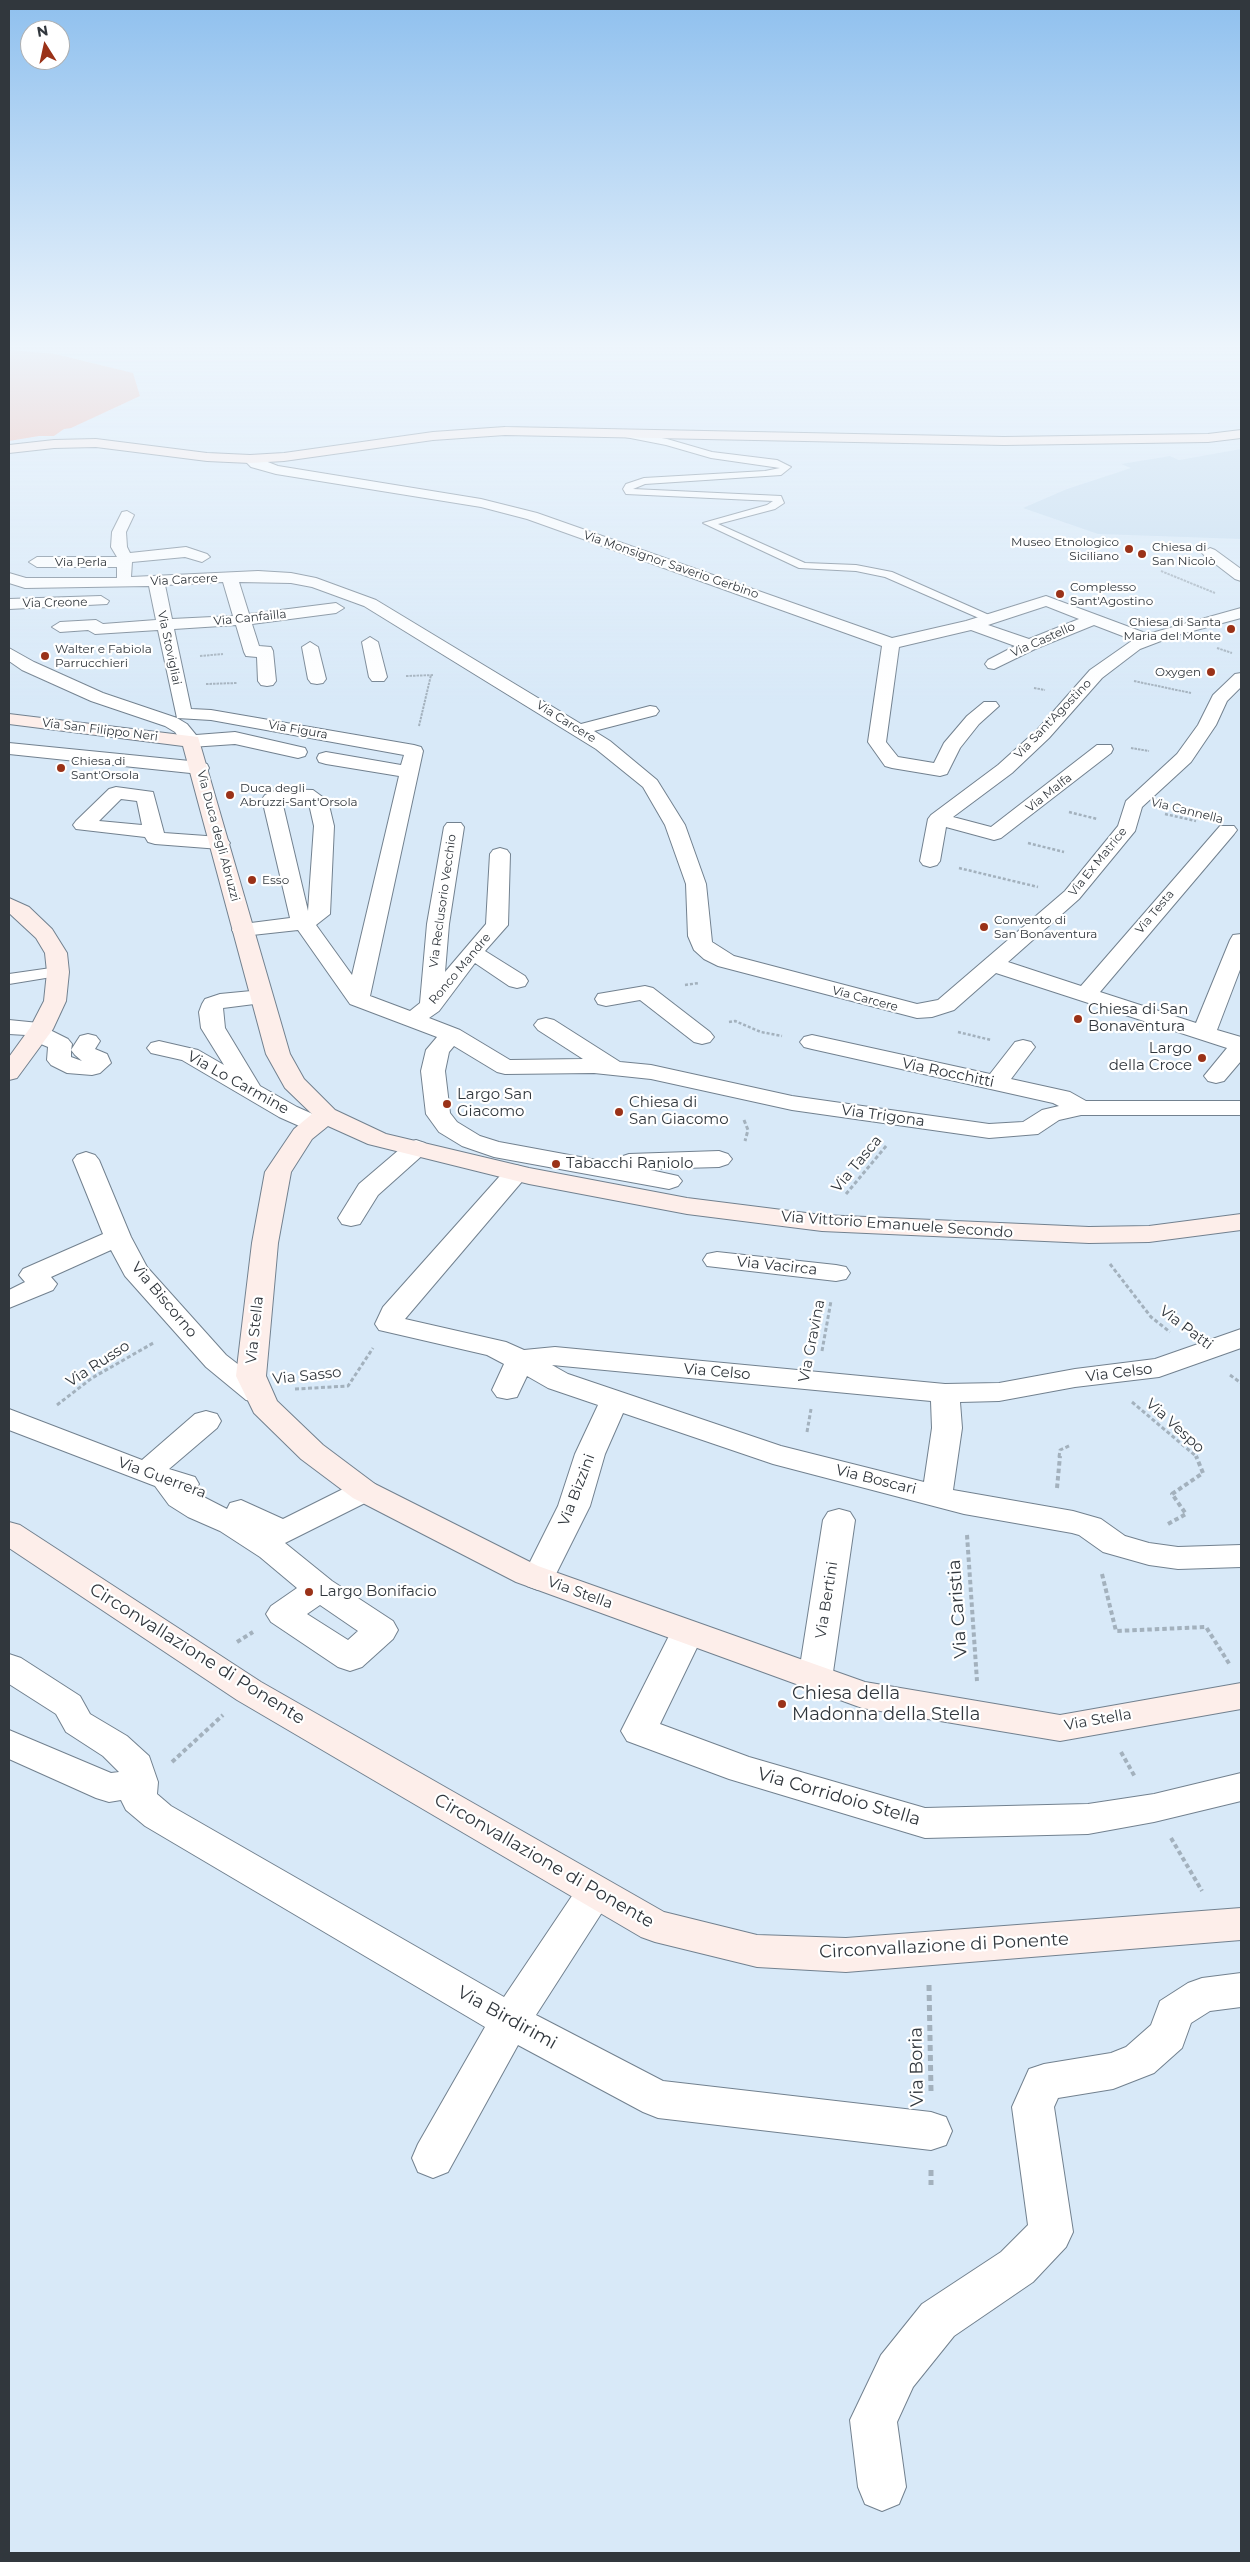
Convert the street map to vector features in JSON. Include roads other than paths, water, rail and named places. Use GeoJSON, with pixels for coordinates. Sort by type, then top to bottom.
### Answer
{"type":"FeatureCollection","features":[{"type":"Feature","properties":{"kind":"main road","name":"Via San Filippo Neri"},"geometry":{"type":"LineString","coordinates":[[9,719],[191,741]]}},
{"type":"Feature","properties":{"kind":"main road","name":"Via Duca degli Abruzzi"},"geometry":{"type":"LineString","coordinates":[[191,741],[278,1054],[294,1083],[320,1119]]}},
{"type":"Feature","properties":{"kind":"main road"},"geometry":{"type":"LineString","coordinates":[[9,904],[21,912],[44,934],[56,953],[58,972],[55,1001],[39,1032],[9,1073]]}},
{"type":"Feature","properties":{"kind":"main road","name":"Via Vittorio Emanuele Secondo"},"geometry":{"type":"LineString","coordinates":[[320,1119],[377,1139],[516,1173],[687,1206],[822,1223],[1089,1236],[1149,1234],[1241,1222]]}},
{"type":"Feature","properties":{"kind":"main road","name":"Via Stella"},"geometry":{"type":"LineString","coordinates":[[320,1119],[303,1134],[278,1172],[264,1243],[251,1376],[256,1393],[264,1406],[312,1452],[364,1491],[538,1578],[862,1695],[1060,1728],[1241,1696]]}},
{"type":"Feature","properties":{"kind":"main road","name":"Circonvallazione di Ponente"},"geometry":{"type":"LineString","coordinates":[[9,1533],[249,1691],[655,1926],[757,1951],[846,1955],[1241,1924]]}},
{"type":"Feature","properties":{"kind":"street","name":"Via Monsignor Saverio Gerbino"},"geometry":{"type":"LineString","coordinates":[[261,466],[276,470],[481,503],[532,516],[891,643],[912,640],[972,625],[1046,601],[1147,639]]}},
{"type":"Feature","properties":{"kind":"street"},"geometry":{"type":"LineString","coordinates":[[124,583],[123,556],[119,532],[127,515]]}},
{"type":"Feature","properties":{"kind":"street"},"geometry":{"type":"LineString","coordinates":[[92,547],[123,556],[186,552],[202,557]]}},
{"type":"Feature","properties":{"kind":"street"},"geometry":{"type":"LineString","coordinates":[[1237,554],[1210,553],[1241,576]]}},
{"type":"Feature","properties":{"kind":"street","name":"Via Perla"},"geometry":{"type":"LineString","coordinates":[[37,562],[123,556]]}},
{"type":"Feature","properties":{"kind":"street","name":"Via Carcere"},"geometry":{"type":"LineString","coordinates":[[9,578],[25,583],[124,583],[258,576],[291,578],[316,583],[370,603],[603,745],[650,784],[675,825],[696,884],[699,936],[702,945],[712,954],[744,966],[917,1011],[932,1010],[946,1005],[994,965]]}},
{"type":"Feature","properties":{"kind":"street"},"geometry":{"type":"LineString","coordinates":[[230,578],[242,620],[258,651],[267,681]]}},
{"type":"Feature","properties":{"kind":"street","name":"Via Stovigliai"},"geometry":{"type":"LineString","coordinates":[[156,582],[172,658],[177,718]]}},
{"type":"Feature","properties":{"kind":"street"},"geometry":{"type":"LineString","coordinates":[[91,647],[104,583]]}},
{"type":"Feature","properties":{"kind":"street","name":"Via Creone"},"geometry":{"type":"LineString","coordinates":[[9,604],[101,601]]}},
{"type":"Feature","properties":{"kind":"street","name":"Via Canfailla"},"geometry":{"type":"LineString","coordinates":[[60,627],[164,626],[242,620],[336,608]]}},
{"type":"Feature","properties":{"kind":"street","name":"Via Sant'Agostino"},"geometry":{"type":"LineString","coordinates":[[938,819],[1005,769],[1043,734],[1096,674],[1134,645],[1177,629],[1241,613]]}},
{"type":"Feature","properties":{"kind":"street","name":"Via Castello"},"geometry":{"type":"LineString","coordinates":[[994,664],[1029,645],[1094,619]]}},
{"type":"Feature","properties":{"kind":"street"},"geometry":{"type":"LineString","coordinates":[[972,625],[1029,645]]}},
{"type":"Feature","properties":{"kind":"street"},"geometry":{"type":"LineString","coordinates":[[370,642],[378,677]]}},
{"type":"Feature","properties":{"kind":"street"},"geometry":{"type":"LineString","coordinates":[[891,643],[878,742],[892,762],[940,770],[951,747],[973,720],[990,706]]}},
{"type":"Feature","properties":{"kind":"street"},"geometry":{"type":"LineString","coordinates":[[310,647],[317,680]]}},
{"type":"Feature","properties":{"kind":"street","name":"Via Duca degli Abruzzi"},"geometry":{"type":"LineString","coordinates":[[9,654],[28,666],[97,697],[177,718],[181,728],[191,741]]}},
{"type":"Feature","properties":{"kind":"street","name":"Via Ex Matrice"},"geometry":{"type":"LineString","coordinates":[[994,965],[1072,895],[1128,827],[1133,805],[1184,758],[1207,724],[1219,699],[1241,678]]}},
{"type":"Feature","properties":{"kind":"street"},"geometry":{"type":"LineString","coordinates":[[578,730],[650,711]]}},
{"type":"Feature","properties":{"kind":"street","name":"Via Figura"},"geometry":{"type":"LineString","coordinates":[[177,718],[212,715],[414,751],[411,772]]}},
{"type":"Feature","properties":{"kind":"street"},"geometry":{"type":"LineString","coordinates":[[191,741],[235,738],[298,752]]}},
{"type":"Feature","properties":{"kind":"street"},"geometry":{"type":"LineString","coordinates":[[9,748],[200,768]]}},
{"type":"Feature","properties":{"kind":"street","name":"Via Malfa"},"geometry":{"type":"LineString","coordinates":[[938,819],[994,834],[1037,803],[1104,749]]}},
{"type":"Feature","properties":{"kind":"street"},"geometry":{"type":"LineString","coordinates":[[326,758],[411,772],[358,999]]}},
{"type":"Feature","properties":{"kind":"street"},"geometry":{"type":"LineString","coordinates":[[243,930],[304,923],[319,914],[324,826],[318,801],[306,794],[280,796],[272,799],[298,913],[304,923],[358,999]]}},
{"type":"Feature","properties":{"kind":"street"},"geometry":{"type":"LineString","coordinates":[[930,861],[938,819]]}},
{"type":"Feature","properties":{"kind":"street","name":"Via Testa"},"geometry":{"type":"LineString","coordinates":[[1085,996],[1234,825]]}},
{"type":"Feature","properties":{"kind":"street","name":"Via Reclusorio Vecchio"},"geometry":{"type":"LineString","coordinates":[[422,1012],[454,827]]}},
{"type":"Feature","properties":{"kind":"street"},"geometry":{"type":"LineString","coordinates":[[153,832],[155,838],[220,843]]}},
{"type":"Feature","properties":{"kind":"street","name":"Ronco Mandre"},"geometry":{"type":"LineString","coordinates":[[422,1012],[497,925],[500,854]]}},
{"type":"Feature","properties":{"kind":"street"},"geometry":{"type":"LineString","coordinates":[[1204,1033],[1241,940]]}},
{"type":"Feature","properties":{"kind":"street"},"geometry":{"type":"LineString","coordinates":[[472,952],[517,981]]}},
{"type":"Feature","properties":{"kind":"street"},"geometry":{"type":"LineString","coordinates":[[994,965],[1241,1046],[1216,1076]]}},
{"type":"Feature","properties":{"kind":"street"},"geometry":{"type":"LineString","coordinates":[[606,1000],[645,993],[698,1034]]}},
{"type":"Feature","properties":{"kind":"street"},"geometry":{"type":"LineString","coordinates":[[252,1089],[221,1043],[213,1028],[210,1012],[213,1004],[220,1001],[262,997]]}},
{"type":"Feature","properties":{"kind":"street","name":"Via Trigona"},"geometry":{"type":"LineString","coordinates":[[358,999],[422,1012],[452,1035],[505,1067],[594,1066],[651,1072],[792,1103],[997,1131],[1030,1128],[1052,1115],[1081,1108],[1238,1108]]}},
{"type":"Feature","properties":{"kind":"street"},"geometry":{"type":"LineString","coordinates":[[546,1025],[615,1069]]}},
{"type":"Feature","properties":{"kind":"street"},"geometry":{"type":"LineString","coordinates":[[9,1026],[39,1032],[49,1037],[60,1044],[59,1060],[75,1068],[92,1068],[99,1063],[99,1059],[88,1056],[83,1050],[88,1041]]}},
{"type":"Feature","properties":{"kind":"street"},"geometry":{"type":"LineString","coordinates":[[452,1035],[438,1050],[433,1070],[438,1114],[448,1127],[471,1141],[494,1149],[670,1180]]}},
{"type":"Feature","properties":{"kind":"street","name":"Via Rocchitti"},"geometry":{"type":"LineString","coordinates":[[812,1042],[1061,1097],[1081,1108]]}},
{"type":"Feature","properties":{"kind":"street"},"geometry":{"type":"LineString","coordinates":[[995,1083],[1023,1047]]}},
{"type":"Feature","properties":{"kind":"street","name":"Via Lo Carmine"},"geometry":{"type":"LineString","coordinates":[[158,1048],[190,1055],[252,1089],[288,1112],[320,1119]]}},
{"type":"Feature","properties":{"kind":"street"},"geometry":{"type":"LineString","coordinates":[[351,1218],[368,1190],[416,1148]]}},
{"type":"Feature","properties":{"kind":"street"},"geometry":{"type":"LineString","coordinates":[[578,1164],[719,1158]]}},
{"type":"Feature","properties":{"kind":"street","name":"Via Biscorno"},"geometry":{"type":"LineString","coordinates":[[86,1160],[118,1237],[135,1270],[216,1361],[256,1393]]}},
{"type":"Feature","properties":{"kind":"street"},"geometry":{"type":"LineString","coordinates":[[507,1390],[520,1360],[496,1348],[388,1324],[394,1314],[516,1173]]}},
{"type":"Feature","properties":{"kind":"street"},"geometry":{"type":"LineString","coordinates":[[9,1300],[43,1284],[33,1274],[118,1237]]}},
{"type":"Feature","properties":{"kind":"street","name":"Via Vacirca"},"geometry":{"type":"LineString","coordinates":[[717,1260],[836,1273]]}},
{"type":"Feature","properties":{"kind":"street","name":"Via Celso"},"geometry":{"type":"LineString","coordinates":[[520,1360],[555,1356],[946,1393],[999,1392],[1159,1368],[1241,1338]]}},
{"type":"Feature","properties":{"kind":"street","name":"Via Boscari"},"geometry":{"type":"LineString","coordinates":[[520,1360],[558,1381],[691,1428],[802,1461],[951,1499],[1056,1519],[1090,1528],[1114,1544],[1150,1554],[1178,1558],[1241,1556]]}},
{"type":"Feature","properties":{"kind":"street"},"geometry":{"type":"LineString","coordinates":[[946,1393],[951,1499]]}},
{"type":"Feature","properties":{"kind":"street","name":"Via Bizzini"},"geometry":{"type":"LineString","coordinates":[[538,1578],[574,1506],[590,1454],[614,1401]]}},
{"type":"Feature","properties":{"kind":"street","name":"Via Guerrera"},"geometry":{"type":"LineString","coordinates":[[16,1421],[156,1476],[194,1487],[283,1533],[364,1491]]}},
{"type":"Feature","properties":{"kind":"street"},"geometry":{"type":"LineString","coordinates":[[206,1421],[156,1476],[180,1497],[198,1509],[231,1523],[271,1549],[320,1589],[381,1630],[350,1658],[284,1614],[320,1589]]}},
{"type":"Feature","properties":{"kind":"street","name":"Via Bertini"},"geometry":{"type":"LineString","coordinates":[[814,1679],[839,1520]]}},
{"type":"Feature","properties":{"kind":"street","name":"Via Corridoio Stella"},"geometry":{"type":"LineString","coordinates":[[687,1632],[639,1731],[742,1769],[925,1823],[1088,1819],[1154,1808],[1241,1787]]}},
{"type":"Feature","properties":{"kind":"street"},"geometry":{"type":"LineString","coordinates":[[9,1667],[68,1705],[78,1723],[115,1746],[136,1766],[140,1782],[109,1788],[12,1747]]}},
{"type":"Feature","properties":{"kind":"street","name":"Via Birdirimi"},"geometry":{"type":"LineString","coordinates":[[140,1782],[139,1800],[158,1816],[510,2021],[658,2099],[931,2131]]}},
{"type":"Feature","properties":{"kind":"street"},"geometry":{"type":"LineString","coordinates":[[433,2158],[510,2021],[595,1892]]}},
{"type":"Feature","properties":{"kind":"street"},"geometry":{"type":"LineString","coordinates":[[882,2487],[873,2420],[897,2371],[938,2320],[1016,2267],[1051,2232],[1033,2107],[1044,2082],[1113,2071],[1140,2060],[1168,2035],[1174,2013],[1202,1995],[1241,1990]]}},
{"type":"Feature","properties":{"kind":"lane"},"geometry":{"type":"LineString","coordinates":[[785,466],[785,470],[775,473],[644,482],[628,489],[633,493],[646,494],[777,498],[779,503],[771,506],[708,523],[803,566],[856,568],[881,572],[992,619]]}},
{"type":"Feature","properties":{"kind":"lane"},"geometry":{"type":"LineString","coordinates":[[9,979],[58,972]]}},
{"type":"Feature","properties":{"kind":"place","name":"Museo Etnologico Siciliano"},"geometry":{"type":"Point","coordinates":[1129,549]}},
{"type":"Feature","properties":{"kind":"place","name":"Chiesa di San Nicolò"},"geometry":{"type":"Point","coordinates":[1142,554]}},
{"type":"Feature","properties":{"kind":"place","name":"Complesso Sant'Agostino"},"geometry":{"type":"Point","coordinates":[1060,594]}},
{"type":"Feature","properties":{"kind":"place","name":"Chiesa di Santa Maria del Monte"},"geometry":{"type":"Point","coordinates":[1231,629]}},
{"type":"Feature","properties":{"kind":"place","name":"Walter e Fabiola Parrucchieri"},"geometry":{"type":"Point","coordinates":[45,656]}},
{"type":"Feature","properties":{"kind":"place","name":"Oxygen"},"geometry":{"type":"Point","coordinates":[1211,672]}},
{"type":"Feature","properties":{"kind":"place","name":"Chiesa di Sant'Orsola"},"geometry":{"type":"Point","coordinates":[61,768]}},
{"type":"Feature","properties":{"kind":"place","name":"Duca degli Abruzzi-Sant'Orsola"},"geometry":{"type":"Point","coordinates":[230,795]}},
{"type":"Feature","properties":{"kind":"place","name":"Esso"},"geometry":{"type":"Point","coordinates":[252,880]}},
{"type":"Feature","properties":{"kind":"place","name":"Convento di San Bonaventura"},"geometry":{"type":"Point","coordinates":[984,927]}},
{"type":"Feature","properties":{"kind":"place","name":"Chiesa di San Bonaventura"},"geometry":{"type":"Point","coordinates":[1078,1019]}},
{"type":"Feature","properties":{"kind":"place","name":"Largo della Croce"},"geometry":{"type":"Point","coordinates":[1202,1058]}},
{"type":"Feature","properties":{"kind":"place","name":"Largo San Giacomo"},"geometry":{"type":"Point","coordinates":[447,1104]}},
{"type":"Feature","properties":{"kind":"place","name":"Chiesa di San Giacomo"},"geometry":{"type":"Point","coordinates":[619,1112]}},
{"type":"Feature","properties":{"kind":"place","name":"Tabacchi Raniolo"},"geometry":{"type":"Point","coordinates":[556,1164]}},
{"type":"Feature","properties":{"kind":"place","name":"Largo Bonifacio"},"geometry":{"type":"Point","coordinates":[309,1592]}},
{"type":"Feature","properties":{"kind":"place","name":"Chiesa della Madonna della Stella"},"geometry":{"type":"Point","coordinates":[782,1704]}}]}
